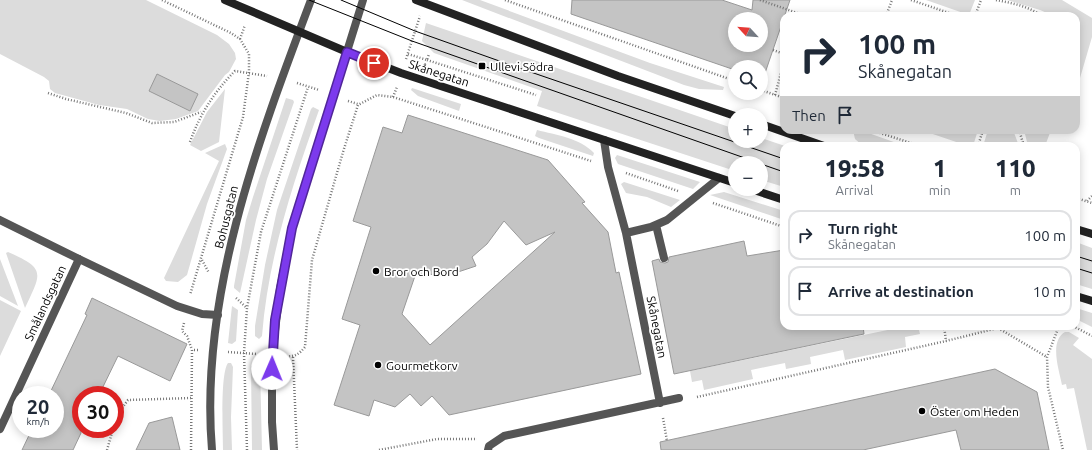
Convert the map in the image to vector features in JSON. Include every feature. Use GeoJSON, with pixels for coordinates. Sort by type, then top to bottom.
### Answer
{"type":"FeatureCollection","features":[{"type":"Feature","properties":{"kind":"main road","name":"Skånegatan"},"geometry":{"type":"LineString","coordinates":[[225,0],[347,52],[401,73],[728,181]]}},
{"type":"Feature","properties":{"kind":"main road"},"geometry":{"type":"LineString","coordinates":[[416,0],[611,73],[728,114]]}},
{"type":"Feature","properties":{"kind":"main road"},"geometry":{"type":"LineString","coordinates":[[768,126],[780,131]]}},
{"type":"Feature","properties":{"kind":"main road"},"geometry":{"type":"LineString","coordinates":[[790,134],[813,142]]}},
{"type":"Feature","properties":{"kind":"main road"},"geometry":{"type":"LineString","coordinates":[[768,195],[780,199]]}},
{"type":"Feature","properties":{"kind":"main road"},"geometry":{"type":"LineString","coordinates":[[1080,230],[1092,234]]}},
{"type":"Feature","properties":{"kind":"main road"},"geometry":{"type":"LineString","coordinates":[[1080,297],[1092,301]]}},
{"type":"Feature","properties":{"kind":"street","name":"Bohusgatan"},"geometry":{"type":"LineString","coordinates":[[212,450],[211,398],[214,351],[218,315],[234,233],[239,212],[262,139],[310,0]]}},
{"type":"Feature","properties":{"kind":"street"},"geometry":{"type":"LineString","coordinates":[[274,450],[272,422],[272,356],[280,289],[292,228],[363,0]]}},
{"type":"Feature","properties":{"kind":"street","name":"Skånegatan"},"geometry":{"type":"LineString","coordinates":[[604,140],[608,167],[626,232],[660,403]]}},
{"type":"Feature","properties":{"kind":"street"},"geometry":{"type":"LineString","coordinates":[[626,232],[656,225],[667,220],[719,178]]}},
{"type":"Feature","properties":{"kind":"street"},"geometry":{"type":"LineString","coordinates":[[0,220],[79,259]]}},
{"type":"Feature","properties":{"kind":"street"},"geometry":{"type":"LineString","coordinates":[[656,225],[664,258]]}},
{"type":"Feature","properties":{"kind":"street","name":"Smålandsgatan"},"geometry":{"type":"LineString","coordinates":[[0,428],[79,259],[177,306],[202,314],[218,315]]}},
{"type":"Feature","properties":{"kind":"street"},"geometry":{"type":"LineString","coordinates":[[489,448],[504,436],[679,398]]}},
{"type":"Feature","properties":{"kind":"path"},"geometry":{"type":"LineString","coordinates":[[162,0],[232,33],[240,39],[249,54],[249,72],[243,117],[203,249],[202,259],[209,273]]}},
{"type":"Feature","properties":{"kind":"path"},"geometry":{"type":"LineString","coordinates":[[506,0],[728,79]]}},
{"type":"Feature","properties":{"kind":"path"},"geometry":{"type":"LineString","coordinates":[[760,0],[791,12]]}},
{"type":"Feature","properties":{"kind":"path"},"geometry":{"type":"LineString","coordinates":[[888,12],[892,0]]}},
{"type":"Feature","properties":{"kind":"path"},"geometry":{"type":"LineString","coordinates":[[911,0],[946,12]]}},
{"type":"Feature","properties":{"kind":"path"},"geometry":{"type":"LineString","coordinates":[[976,12],[981,0]]}},
{"type":"Feature","properties":{"kind":"path"},"geometry":{"type":"LineString","coordinates":[[996,0],[1015,4],[1036,12]]}},
{"type":"Feature","properties":{"kind":"path"},"geometry":{"type":"LineString","coordinates":[[393,97],[424,3]]}},
{"type":"Feature","properties":{"kind":"path"},"geometry":{"type":"LineString","coordinates":[[773,50],[780,53]]}},
{"type":"Feature","properties":{"kind":"path"},"geometry":{"type":"LineString","coordinates":[[408,54],[536,95]]}},
{"type":"Feature","properties":{"kind":"path"},"geometry":{"type":"LineString","coordinates":[[427,60],[429,54]]}},
{"type":"Feature","properties":{"kind":"path"},"geometry":{"type":"LineString","coordinates":[[190,142],[202,112],[222,84],[235,71],[249,72]]}},
{"type":"Feature","properties":{"kind":"path"},"geometry":{"type":"LineString","coordinates":[[776,95],[780,78]]}},
{"type":"Feature","properties":{"kind":"path"},"geometry":{"type":"LineString","coordinates":[[247,450],[244,353],[247,308],[261,232],[308,87]]}},
{"type":"Feature","properties":{"kind":"path"},"geometry":{"type":"LineString","coordinates":[[48,92],[66,99],[126,113],[152,123],[174,122],[202,112]]}},
{"type":"Feature","properties":{"kind":"path"},"geometry":{"type":"LineString","coordinates":[[768,92],[780,96]]}},
{"type":"Feature","properties":{"kind":"path"},"geometry":{"type":"LineString","coordinates":[[244,353],[272,356],[293,356],[299,354],[305,347],[312,260],[358,104],[377,95],[393,97],[608,167],[780,226]]}},
{"type":"Feature","properties":{"kind":"path"},"geometry":{"type":"LineString","coordinates":[[883,134],[908,142]]}},
{"type":"Feature","properties":{"kind":"path"},"geometry":{"type":"LineString","coordinates":[[1087,201],[1092,196]]}},
{"type":"Feature","properties":{"kind":"path"},"geometry":{"type":"LineString","coordinates":[[1080,199],[1092,203]]}},
{"type":"Feature","properties":{"kind":"path"},"geometry":{"type":"LineString","coordinates":[[237,299],[247,308]]}},
{"type":"Feature","properties":{"kind":"path"},"geometry":{"type":"LineString","coordinates":[[945,330],[946,341]]}},
{"type":"Feature","properties":{"kind":"path"},"geometry":{"type":"LineString","coordinates":[[697,397],[990,330]]}},
{"type":"Feature","properties":{"kind":"path"},"geometry":{"type":"LineString","coordinates":[[1001,330],[1047,357]]}},
{"type":"Feature","properties":{"kind":"path"},"geometry":{"type":"LineString","coordinates":[[1057,330],[1047,357],[1048,387],[1063,450]]}},
{"type":"Feature","properties":{"kind":"path"},"geometry":{"type":"LineString","coordinates":[[1080,330],[1092,336]]}},
{"type":"Feature","properties":{"kind":"path"},"geometry":{"type":"LineString","coordinates":[[293,356],[297,450]]}},
{"type":"Feature","properties":{"kind":"path"},"geometry":{"type":"LineString","coordinates":[[124,405],[128,400],[191,398]]}},
{"type":"Feature","properties":{"kind":"path"},"geometry":{"type":"LineString","coordinates":[[660,403],[667,441]]}},
{"type":"Feature","properties":{"kind":"path"},"geometry":{"type":"LineString","coordinates":[[107,450],[110,438]]}},
{"type":"Feature","properties":{"kind":"path"},"geometry":{"type":"LineString","coordinates":[[379,450],[437,439],[476,439],[489,448]]}},
{"type":"Feature","properties":{"kind":"shaded area"},"geometry":{"type":"Polygon","coordinates":[[[0,0],[146,0],[217,35],[229,44],[235,53],[236,59],[229,72],[225,75],[198,111],[176,119],[160,121],[148,119],[127,109],[99,105],[55,93],[50,89],[49,81],[44,77],[0,54],[0,0]]]}},
{"type":"Feature","properties":{"kind":"shaded area"},"geometry":{"type":"Polygon","coordinates":[[[462,0],[480,0],[650,63],[724,87],[723,90],[699,89],[684,85],[462,0]]]}},
{"type":"Feature","properties":{"kind":"shaded area"},"geometry":{"type":"Polygon","coordinates":[[[926,0],[975,0],[970,12],[960,12],[926,0]]]}},
{"type":"Feature","properties":{"kind":"shaded area"},"geometry":{"type":"Polygon","coordinates":[[[1007,0],[1062,0],[1092,18],[1092,37],[1080,78],[1080,12],[1045,12],[1007,0]]]}},
{"type":"Feature","properties":{"kind":"shaded area"},"geometry":{"type":"Polygon","coordinates":[[[426,23],[728,127],[728,148],[768,148],[768,140],[780,144],[780,186],[768,182],[768,156],[728,156],[728,169],[537,106],[542,91],[434,53],[422,41],[426,23]]]}},
{"type":"Feature","properties":{"kind":"shaded area"},"geometry":{"type":"Polygon","coordinates":[[[412,88],[461,104],[459,111],[418,96],[411,90],[412,88]]]}},
{"type":"Feature","properties":{"kind":"shaded area"},"geometry":{"type":"Polygon","coordinates":[[[225,89],[219,142],[201,151],[190,145],[207,112],[225,89]]]}},
{"type":"Feature","properties":{"kind":"shaded area"},"geometry":{"type":"Polygon","coordinates":[[[286,98],[293,100],[294,102],[267,179],[256,220],[240,293],[234,288],[234,286],[246,220],[286,98]]]}},
{"type":"Feature","properties":{"kind":"shaded area"},"geometry":{"type":"Polygon","coordinates":[[[313,107],[319,110],[283,221],[270,278],[262,336],[259,339],[255,336],[255,326],[265,265],[277,210],[311,109],[313,107]]]}},
{"type":"Feature","properties":{"kind":"shaded area"},"geometry":{"type":"Polygon","coordinates":[[[537,130],[575,140],[594,153],[593,156],[539,138],[535,136],[537,130]]]}},
{"type":"Feature","properties":{"kind":"shaded area"},"geometry":{"type":"Polygon","coordinates":[[[854,134],[871,134],[894,142],[858,142],[855,139],[854,134]]]}},
{"type":"Feature","properties":{"kind":"shaded area"},"geometry":{"type":"Polygon","coordinates":[[[933,134],[977,134],[974,142],[956,142],[933,134]]]}},
{"type":"Feature","properties":{"kind":"shaded area"},"geometry":{"type":"Polygon","coordinates":[[[987,134],[1014,134],[1018,142],[984,142],[987,134]]]}},
{"type":"Feature","properties":{"kind":"shaded area"},"geometry":{"type":"Polygon","coordinates":[[[1025,134],[1050,134],[1046,142],[1027,142],[1025,134]]]}},
{"type":"Feature","properties":{"kind":"shaded area"},"geometry":{"type":"Polygon","coordinates":[[[225,144],[227,149],[207,204],[187,275],[178,282],[166,281],[164,278],[219,161],[205,153],[225,144]]]}},
{"type":"Feature","properties":{"kind":"shaded area"},"geometry":{"type":"Polygon","coordinates":[[[617,155],[700,182],[693,189],[618,164],[615,158],[617,155]]]}},
{"type":"Feature","properties":{"kind":"shaded area"},"geometry":{"type":"Polygon","coordinates":[[[624,182],[680,200],[671,207],[647,197],[626,193],[621,184],[624,182]]]}},
{"type":"Feature","properties":{"kind":"shaded area"},"geometry":{"type":"Polygon","coordinates":[[[724,192],[728,193],[728,196],[737,196],[780,210],[780,219],[710,195],[724,192]]]}},
{"type":"Feature","properties":{"kind":"shaded area"},"geometry":{"type":"Polygon","coordinates":[[[1080,244],[1092,248],[1092,289],[1080,285],[1080,244]]]}},
{"type":"Feature","properties":{"kind":"shaded area"},"geometry":{"type":"Polygon","coordinates":[[[8,252],[29,263],[35,268],[37,273],[35,287],[25,308],[6,253],[8,252]]]}},
{"type":"Feature","properties":{"kind":"shaded area"},"geometry":{"type":"Polygon","coordinates":[[[0,259],[18,306],[0,296],[0,259]]]}},
{"type":"Feature","properties":{"kind":"shaded area"},"geometry":{"type":"Polygon","coordinates":[[[0,300],[21,311],[0,356],[0,300]]]}},
{"type":"Feature","properties":{"kind":"shaded area"},"geometry":{"type":"Polygon","coordinates":[[[232,306],[238,310],[236,341],[232,344],[228,343],[232,306]]]}},
{"type":"Feature","properties":{"kind":"shaded area"},"geometry":{"type":"Polygon","coordinates":[[[1080,309],[1092,313],[1092,327],[1080,321],[1080,309]]]}},
{"type":"Feature","properties":{"kind":"shaded area"},"geometry":{"type":"Polygon","coordinates":[[[888,330],[919,330],[920,334],[905,337],[906,347],[845,360],[843,350],[810,357],[811,364],[786,369],[785,363],[751,370],[753,379],[704,390],[702,380],[692,382],[690,371],[888,330]]]}},
{"type":"Feature","properties":{"kind":"shaded area"},"geometry":{"type":"Polygon","coordinates":[[[1065,332],[1069,332],[1079,338],[1073,345],[1092,359],[1092,450],[1087,450],[1074,388],[1067,389],[1066,384],[1062,385],[1057,364],[1057,342],[1060,336],[1065,332]]]}},
{"type":"Feature","properties":{"kind":"shaded area"},"geometry":{"type":"Polygon","coordinates":[[[257,360],[260,362],[262,450],[252,450],[251,367],[257,360]]]}},
{"type":"Feature","properties":{"kind":"shaded area"},"geometry":{"type":"Polygon","coordinates":[[[228,363],[231,363],[233,367],[231,417],[232,450],[223,450],[223,391],[225,369],[228,363]]]}},
{"type":"Feature","properties":{"kind":"building"},"geometry":{"type":"Polygon","coordinates":[[[572,0],[722,0],[752,10],[753,0],[790,0],[786,12],[780,12],[780,29],[768,64],[768,60],[728,60],[728,68],[571,14],[572,0]]]}},
{"type":"Feature","properties":{"kind":"building"},"geometry":{"type":"Polygon","coordinates":[[[157,74],[198,94],[190,111],[149,91],[157,74]]]}},
{"type":"Feature","properties":{"kind":"building"},"geometry":{"type":"Polygon","coordinates":[[[408,115],[548,160],[585,202],[582,203],[608,232],[616,273],[619,272],[641,374],[449,415],[432,396],[421,406],[410,394],[395,407],[374,400],[369,416],[334,405],[360,325],[342,319],[371,227],[353,221],[383,127],[402,133],[408,115]],[[504,221],[487,244],[472,257],[476,266],[452,274],[439,275],[416,273],[402,314],[430,345],[555,232],[526,245],[504,221]]]}},
{"type":"Feature","properties":{"kind":"building"},"geometry":{"type":"Polygon","coordinates":[[[744,241],[747,256],[780,251],[780,330],[864,330],[864,334],[674,374],[652,261],[659,259],[660,262],[665,263],[668,262],[669,257],[744,241]]]}},
{"type":"Feature","properties":{"kind":"building"},"geometry":{"type":"Polygon","coordinates":[[[92,298],[187,344],[170,381],[118,356],[103,386],[72,386],[72,438],[79,438],[73,450],[22,450],[28,438],[64,438],[64,386],[53,386],[87,315],[85,314],[92,298]]]}},
{"type":"Feature","properties":{"kind":"building","name":"Öster om Heden"},"geometry":{"type":"Polygon","coordinates":[[[995,369],[1037,392],[1049,450],[961,450],[956,430],[863,450],[661,450],[660,442],[995,369]]]}},
{"type":"Feature","properties":{"kind":"building"},"geometry":{"type":"Polygon","coordinates":[[[172,417],[180,450],[136,450],[149,423],[172,417]]]}},
{"type":"Feature","properties":{"kind":"tram line"},"geometry":{"type":"LineString","coordinates":[[309,0],[412,41],[739,156]]}},
{"type":"Feature","properties":{"kind":"tram line"},"geometry":{"type":"LineString","coordinates":[[341,0],[415,31],[780,158]]}},
{"type":"Feature","properties":{"kind":"tram line"},"geometry":{"type":"LineString","coordinates":[[768,166],[780,171]]}},
{"type":"Feature","properties":{"kind":"tram line"},"geometry":{"type":"LineString","coordinates":[[1080,257],[1092,261]]}},
{"type":"Feature","properties":{"kind":"tram line"},"geometry":{"type":"LineString","coordinates":[[1080,269],[1092,273]]}},
{"type":"Feature","properties":{"kind":"place","name":"Ullevi Södra"},"geometry":{"type":"Point","coordinates":[482,66]}},
{"type":"Feature","properties":{"kind":"place","name":"Bror och Bord"},"geometry":{"type":"Point","coordinates":[376,271]}},
{"type":"Feature","properties":{"kind":"place","name":"Gourmetkorv"},"geometry":{"type":"Point","coordinates":[378,365]}},
{"type":"Feature","properties":{"kind":"place","name":"Öster om Heden"},"geometry":{"type":"Point","coordinates":[922,411]}},
{"type":"Feature","properties":{"kind":"route"},"geometry":{"type":"LineString","coordinates":[[272,369],[275,320],[292,228],[347,52],[374,63]]}}]}
